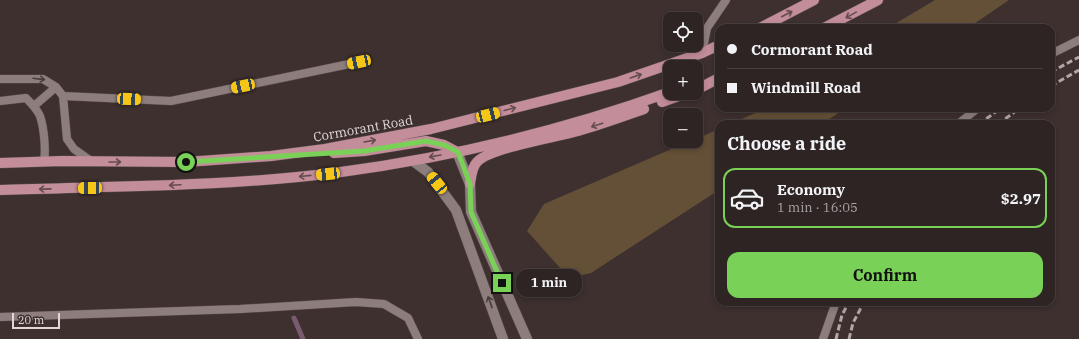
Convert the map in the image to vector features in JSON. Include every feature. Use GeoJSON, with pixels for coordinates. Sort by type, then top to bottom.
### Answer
{"type":"FeatureCollection","features":[{"type":"Feature","properties":{"kind":"main road"},"geometry":{"type":"LineString","coordinates":[[768,24],[814,0]]}},
{"type":"Feature","properties":{"kind":"main road"},"geometry":{"type":"LineString","coordinates":[[832,24],[878,0]]}},
{"type":"Feature","properties":{"kind":"main road","name":"Cormorant Road"},"geometry":{"type":"LineString","coordinates":[[0,163],[92,161],[186,162],[271,156],[325,149],[431,129],[618,82],[715,48]]}},
{"type":"Feature","properties":{"kind":"main road"},"geometry":{"type":"LineString","coordinates":[[703,80],[715,76]]}},
{"type":"Feature","properties":{"kind":"main road"},"geometry":{"type":"LineString","coordinates":[[703,86],[715,80]]}},
{"type":"Feature","properties":{"kind":"main road"},"geometry":{"type":"LineString","coordinates":[[0,190],[150,186],[277,179],[341,172],[458,152],[517,139],[634,106],[663,95]]}},
{"type":"Feature","properties":{"kind":"main road"},"geometry":{"type":"LineString","coordinates":[[470,184],[477,162],[489,155],[517,146],[574,132],[667,100]]}},
{"type":"Feature","properties":{"kind":"main road"},"geometry":{"type":"LineString","coordinates":[[271,156],[364,151],[426,141],[444,145],[458,152]]}},
{"type":"Feature","properties":{"kind":"street"},"geometry":{"type":"LineString","coordinates":[[458,152],[470,184],[471,212],[527,339]]}},
{"type":"Feature","properties":{"kind":"street"},"geometry":{"type":"LineString","coordinates":[[412,160],[428,172],[456,210],[503,339]]}},
{"type":"Feature","properties":{"kind":"lane"},"geometry":{"type":"LineString","coordinates":[[702,53],[707,28],[726,0]]}},
{"type":"Feature","properties":{"kind":"lane"},"geometry":{"type":"LineString","coordinates":[[1055,52],[1079,40]]}},
{"type":"Feature","properties":{"kind":"lane"},"geometry":{"type":"LineString","coordinates":[[63,96],[171,101],[359,62]]}},
{"type":"Feature","properties":{"kind":"lane"},"geometry":{"type":"LineString","coordinates":[[0,79],[43,79],[56,86],[63,96],[67,139],[74,149],[92,161]]}},
{"type":"Feature","properties":{"kind":"lane"},"geometry":{"type":"LineString","coordinates":[[34,106],[56,86]]}},
{"type":"Feature","properties":{"kind":"lane"},"geometry":{"type":"LineString","coordinates":[[0,101],[26,98],[34,106],[40,116],[45,143],[44,162]]}},
{"type":"Feature","properties":{"kind":"lane"},"geometry":{"type":"LineString","coordinates":[[963,120],[973,112]]}},
{"type":"Feature","properties":{"kind":"lane"},"geometry":{"type":"LineString","coordinates":[[0,317],[356,302],[384,304],[408,318],[418,339]]}},
{"type":"Feature","properties":{"kind":"lane"},"geometry":{"type":"LineString","coordinates":[[823,339],[835,306]]}},
{"type":"Feature","properties":{"kind":"shaded area"},"geometry":{"type":"Polygon","coordinates":[[[935,0],[1009,0],[974,24],[895,24],[935,0]]]}},
{"type":"Feature","properties":{"kind":"shaded area"},"geometry":{"type":"Polygon","coordinates":[[[758,112],[840,112],[828,120],[739,120],[758,112]]]}},
{"type":"Feature","properties":{"kind":"shaded area"},"geometry":{"type":"Polygon","coordinates":[[[715,131],[715,193],[591,273],[569,278],[527,231],[544,204],[674,148],[703,148],[703,136],[715,131]]]}},
{"type":"Feature","properties":{"kind":"waterway"},"geometry":{"type":"LineString","coordinates":[[294,318],[303,339]]}},
{"type":"Feature","properties":{"kind":"railway"},"geometry":{"type":"LineString","coordinates":[[1055,70],[1079,57]]}},
{"type":"Feature","properties":{"kind":"railway"},"geometry":{"type":"LineString","coordinates":[[1055,84],[1079,70]]}},
{"type":"Feature","properties":{"kind":"railway"},"geometry":{"type":"LineString","coordinates":[[984,120],[996,112]]}},
{"type":"Feature","properties":{"kind":"railway"},"geometry":{"type":"LineString","coordinates":[[1004,120],[1014,112]]}},
{"type":"Feature","properties":{"kind":"railway"},"geometry":{"type":"LineString","coordinates":[[836,339],[842,315],[847,306]]}},
{"type":"Feature","properties":{"kind":"railway"},"geometry":{"type":"LineString","coordinates":[[849,339],[853,323],[862,306]]}},
{"type":"Feature","properties":{"kind":"route"},"geometry":{"type":"LineString","coordinates":[[186,162],[364,151],[426,141],[444,145],[458,152],[470,184],[471,212],[502,283]]}}]}
